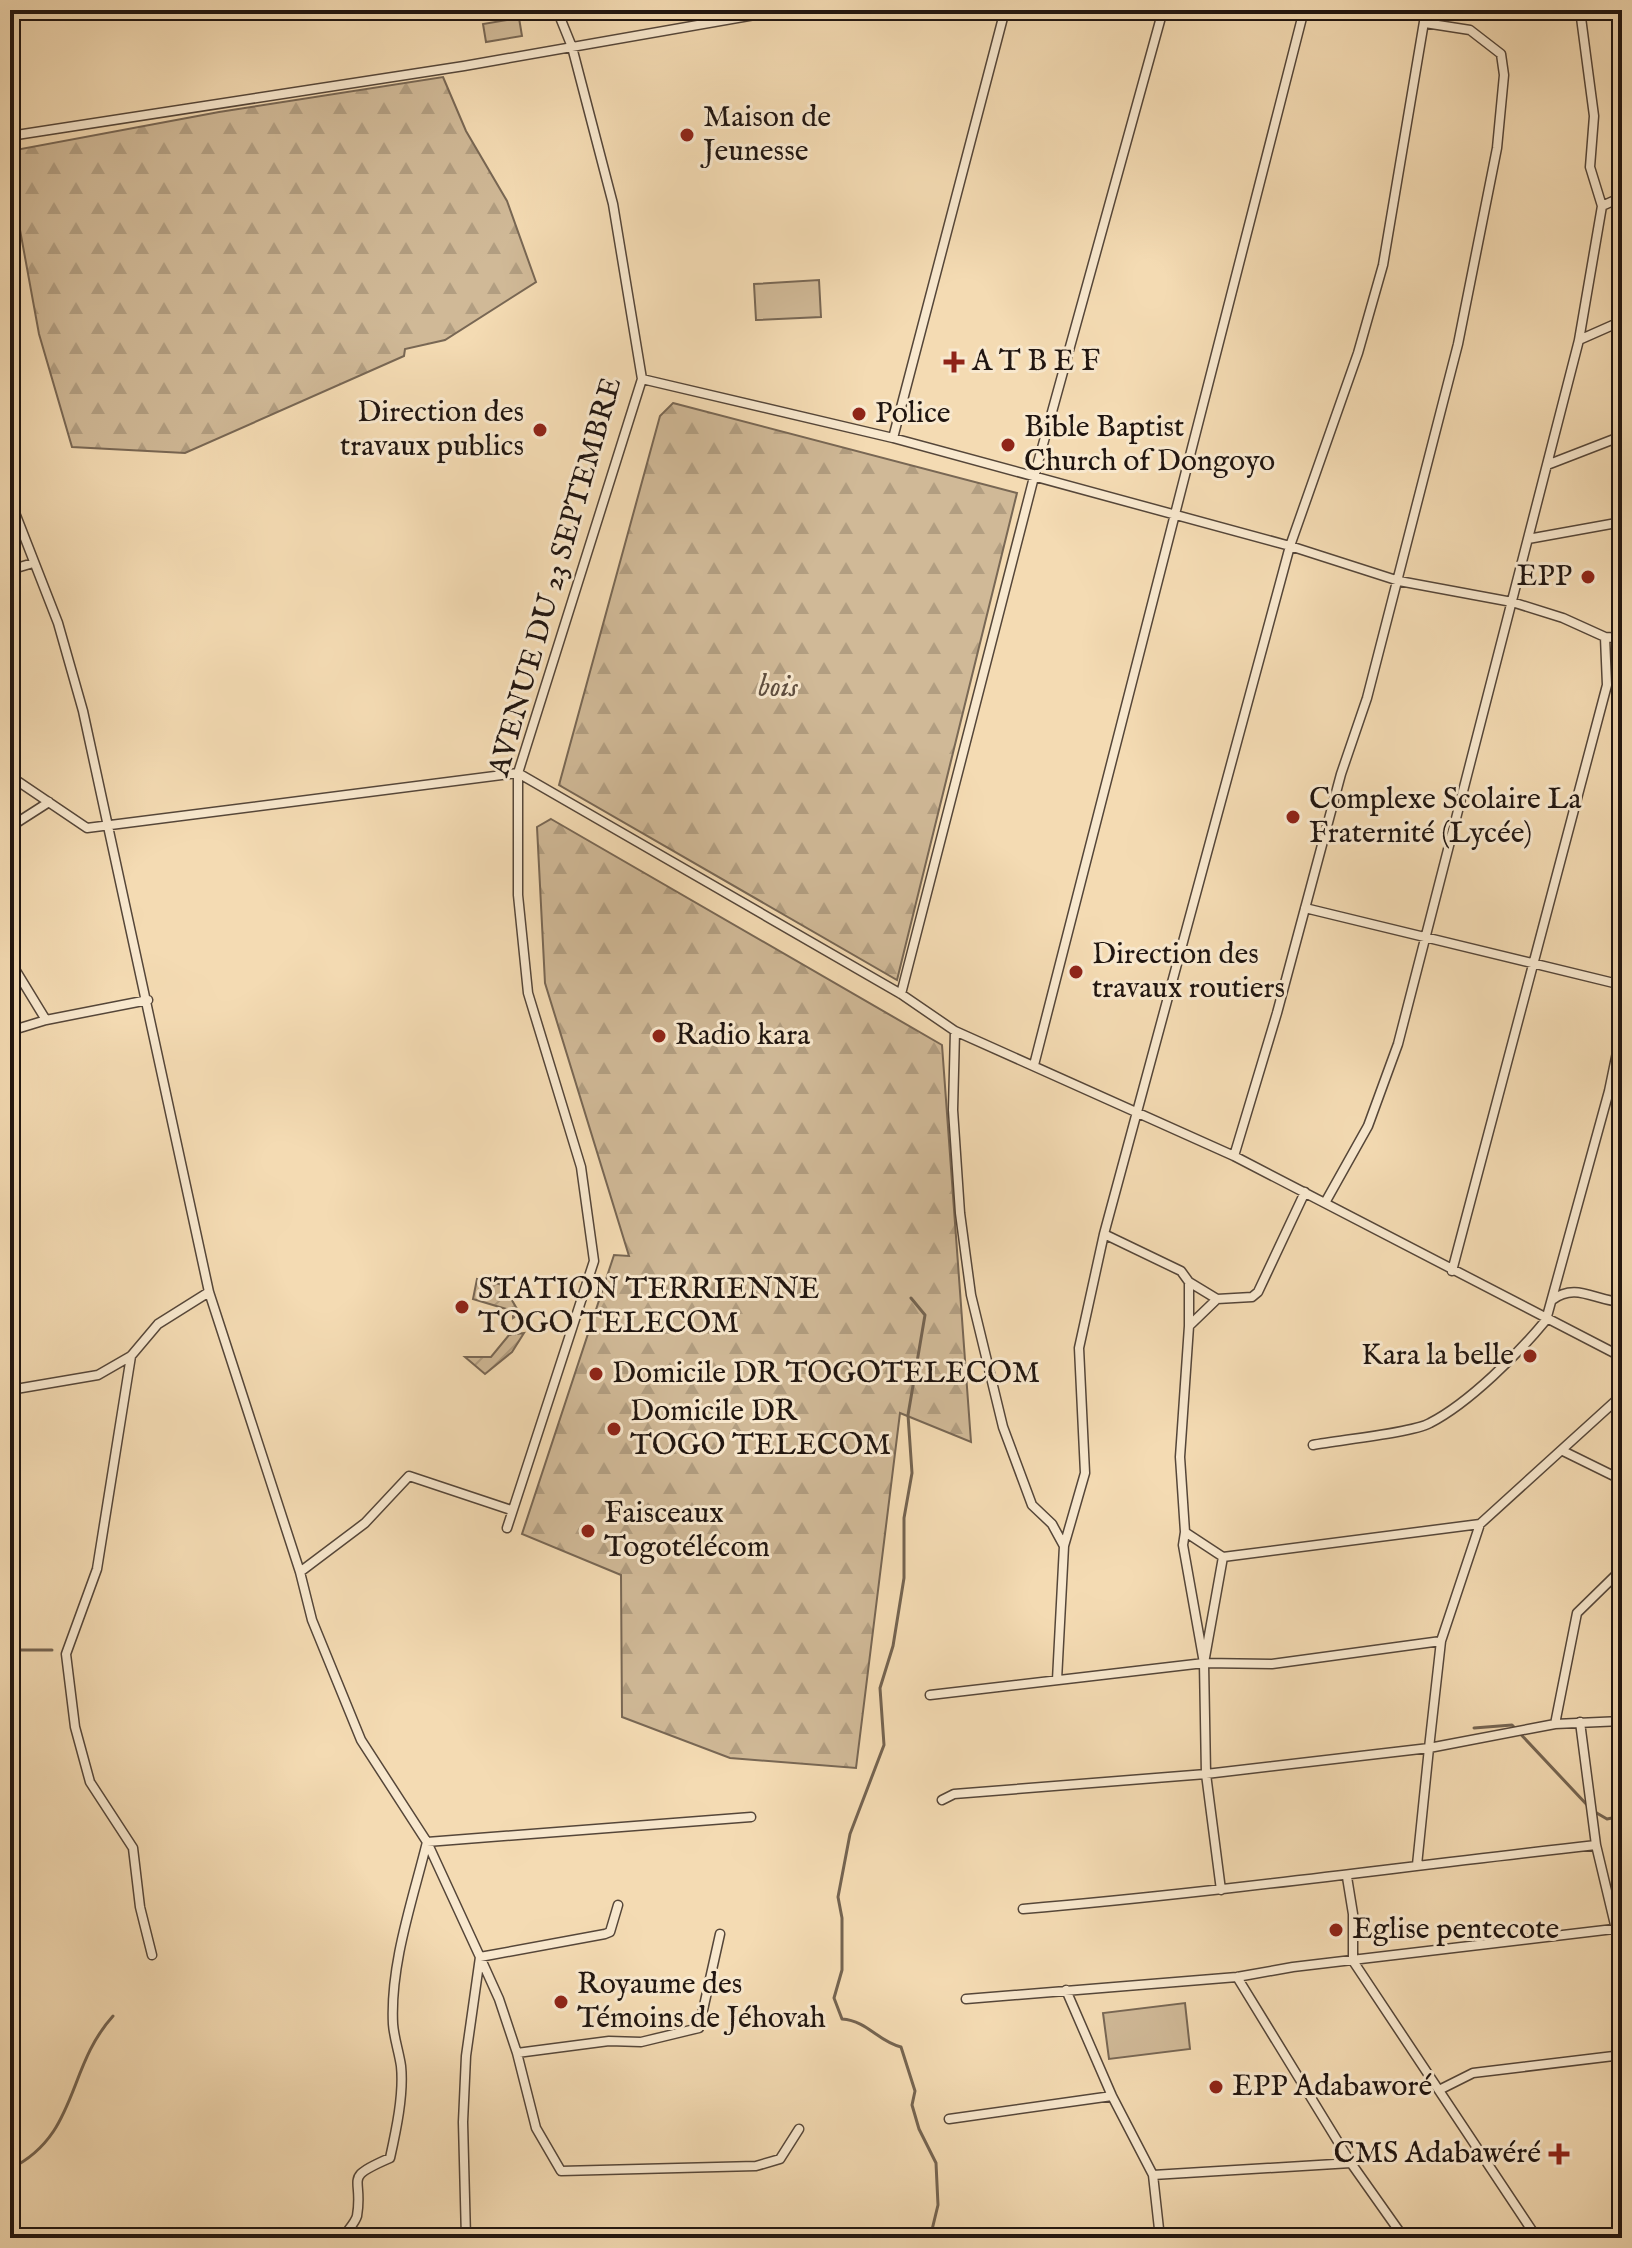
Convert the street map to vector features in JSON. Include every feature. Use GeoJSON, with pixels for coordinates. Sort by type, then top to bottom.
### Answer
{"type":"FeatureCollection","features":[{"type":"Feature","properties":{"kind":"street","name":"AVENUE DU 23 SEPTEMBRE"},"geometry":{"type":"LineString","coordinates":[[507,1528],[594,1261],[581,1167],[528,993],[518,895],[518,773],[642,379],[613,204],[572,47],[557,10]]}},
{"type":"Feature","properties":{"kind":"street"},"geometry":{"type":"LineString","coordinates":[[724,10],[730,20]]}},
{"type":"Feature","properties":{"kind":"street"},"geometry":{"type":"LineString","coordinates":[[10,136],[572,47],[783,10]]}},
{"type":"Feature","properties":{"kind":"street"},"geometry":{"type":"LineString","coordinates":[[893,438],[1005,10]]}},
{"type":"Feature","properties":{"kind":"street"},"geometry":{"type":"LineString","coordinates":[[901,994],[1034,477],[1163,10]]}},
{"type":"Feature","properties":{"kind":"street"},"geometry":{"type":"LineString","coordinates":[[1034,1065],[1172,514],[1250,228],[1304,10]]}},
{"type":"Feature","properties":{"kind":"street"},"geometry":{"type":"LineString","coordinates":[[1057,1680],[1064,1546],[1085,1473],[1079,1348],[1104,1234],[1290,546],[1358,353],[1383,265],[1426,10]]}},
{"type":"Feature","properties":{"kind":"street"},"geometry":{"type":"LineString","coordinates":[[1326,1201],[1368,1126],[1398,1044],[1579,340],[1602,206],[1590,167],[1594,116],[1580,10]]}},
{"type":"Feature","properties":{"kind":"street"},"geometry":{"type":"LineString","coordinates":[[1234,1156],[1399,581],[1461,330],[1497,148],[1504,75],[1501,54],[1470,30],[1425,23]]}},
{"type":"Feature","properties":{"kind":"street"},"geometry":{"type":"LineString","coordinates":[[1602,206],[1622,197]]}},
{"type":"Feature","properties":{"kind":"street"},"geometry":{"type":"LineString","coordinates":[[1579,340],[1622,321]]}},
{"type":"Feature","properties":{"kind":"street"},"geometry":{"type":"LineString","coordinates":[[642,379],[893,438],[1290,546],[1399,581],[1512,602],[1563,618],[1605,637],[1622,638]]}},
{"type":"Feature","properties":{"kind":"street"},"geometry":{"type":"LineString","coordinates":[[1547,465],[1622,436]]}},
{"type":"Feature","properties":{"kind":"street"},"geometry":{"type":"LineString","coordinates":[[10,500],[58,623],[83,711],[209,1292],[300,1572],[312,1620],[361,1740],[427,1842],[499,1999],[517,2053],[536,2128],[561,2171],[756,2166],[780,2159],[799,2129]]}},
{"type":"Feature","properties":{"kind":"street"},"geometry":{"type":"LineString","coordinates":[[1528,539],[1622,522]]}},
{"type":"Feature","properties":{"kind":"street"},"geometry":{"type":"LineString","coordinates":[[10,570],[33,563]]}},
{"type":"Feature","properties":{"kind":"street"},"geometry":{"type":"LineString","coordinates":[[1452,1271],[1607,685],[1605,637]]}},
{"type":"Feature","properties":{"kind":"street"},"geometry":{"type":"LineString","coordinates":[[10,776],[87,828],[518,773],[901,994],[955,1031],[1137,1109],[1234,1156],[1622,1357]]}},
{"type":"Feature","properties":{"kind":"street"},"geometry":{"type":"LineString","coordinates":[[10,827],[49,802]]}},
{"type":"Feature","properties":{"kind":"street"},"geometry":{"type":"LineString","coordinates":[[1305,908],[1622,985]]}},
{"type":"Feature","properties":{"kind":"street"},"geometry":{"type":"LineString","coordinates":[[10,961],[46,1020]]}},
{"type":"Feature","properties":{"kind":"street"},"geometry":{"type":"LineString","coordinates":[[10,1031],[46,1020],[148,1000]]}},
{"type":"Feature","properties":{"kind":"street"},"geometry":{"type":"LineString","coordinates":[[1313,1445],[1429,1424],[1488,1380],[1523,1348],[1546,1320],[1609,1091],[1622,1028]]}},
{"type":"Feature","properties":{"kind":"street"},"geometry":{"type":"LineString","coordinates":[[955,1031],[953,1110],[960,1213],[971,1295],[1003,1427],[1032,1505],[1052,1524],[1064,1546]]}},
{"type":"Feature","properties":{"kind":"street"},"geometry":{"type":"LineString","coordinates":[[1104,1234],[1181,1271],[1189,1282],[1217,1299],[1252,1297],[1258,1292],[1305,1192]]}},
{"type":"Feature","properties":{"kind":"street"},"geometry":{"type":"LineString","coordinates":[[1189,1282],[1180,1457],[1185,1532],[1183,1545],[1204,1663],[1206,1774],[1221,1890]]}},
{"type":"Feature","properties":{"kind":"street"},"geometry":{"type":"LineString","coordinates":[[1552,1301],[1566,1291],[1576,1290],[1604,1301],[1622,1302]]}},
{"type":"Feature","properties":{"kind":"street"},"geometry":{"type":"LineString","coordinates":[[10,1390],[98,1375],[131,1356],[158,1324],[209,1292]]}},
{"type":"Feature","properties":{"kind":"street"},"geometry":{"type":"LineString","coordinates":[[1189,1326],[1217,1299]]}},
{"type":"Feature","properties":{"kind":"street"},"geometry":{"type":"LineString","coordinates":[[131,1356],[97,1569],[66,1654],[75,1727],[90,1782],[133,1848],[140,1907],[152,1955]]}},
{"type":"Feature","properties":{"kind":"street"},"geometry":{"type":"LineString","coordinates":[[1417,1865],[1441,1641],[1480,1524],[1622,1395]]}},
{"type":"Feature","properties":{"kind":"street"},"geometry":{"type":"LineString","coordinates":[[1563,1451],[1622,1480]]}},
{"type":"Feature","properties":{"kind":"street"},"geometry":{"type":"LineString","coordinates":[[300,1572],[365,1523],[409,1476],[511,1510]]}},
{"type":"Feature","properties":{"kind":"street"},"geometry":{"type":"LineString","coordinates":[[1185,1532],[1223,1557],[1480,1524]]}},
{"type":"Feature","properties":{"kind":"street"},"geometry":{"type":"LineString","coordinates":[[1204,1663],[1223,1557]]}},
{"type":"Feature","properties":{"kind":"street"},"geometry":{"type":"LineString","coordinates":[[1555,1724],[1577,1613],[1621,1571]]}},
{"type":"Feature","properties":{"kind":"street"},"geometry":{"type":"LineString","coordinates":[[930,1695],[1204,1663],[1272,1664],[1441,1641]]}},
{"type":"Feature","properties":{"kind":"street"},"geometry":{"type":"LineString","coordinates":[[942,1800],[954,1794],[1206,1774],[1429,1748],[1555,1724],[1622,1721]]}},
{"type":"Feature","properties":{"kind":"street"},"geometry":{"type":"LineString","coordinates":[[1580,1722],[1596,1845],[1619,1929],[1622,1982]]}},
{"type":"Feature","properties":{"kind":"street"},"geometry":{"type":"LineString","coordinates":[[427,1842],[751,1817]]}},
{"type":"Feature","properties":{"kind":"street"},"geometry":{"type":"LineString","coordinates":[[343,2238],[357,2218],[355,2183],[363,2170],[390,2158],[402,2069],[393,2024],[396,1986],[404,1935],[427,1842]]}},
{"type":"Feature","properties":{"kind":"street"},"geometry":{"type":"LineString","coordinates":[[1023,1909],[1347,1877],[1417,1865],[1596,1845]]}},
{"type":"Feature","properties":{"kind":"street"},"geometry":{"type":"LineString","coordinates":[[1347,1877],[1353,1914],[1353,1961],[1537,2238]]}},
{"type":"Feature","properties":{"kind":"street"},"geometry":{"type":"LineString","coordinates":[[480,1957],[605,1934],[610,1932],[618,1905]]}},
{"type":"Feature","properties":{"kind":"street"},"geometry":{"type":"LineString","coordinates":[[966,1999],[1237,1977],[1619,1929]]}},
{"type":"Feature","properties":{"kind":"street"},"geometry":{"type":"LineString","coordinates":[[517,2053],[609,2041],[641,2042],[699,2028],[720,1934]]}},
{"type":"Feature","properties":{"kind":"street"},"geometry":{"type":"LineString","coordinates":[[466,2238],[463,2122],[466,2056],[480,1957]]}},
{"type":"Feature","properties":{"kind":"street"},"geometry":{"type":"LineString","coordinates":[[1237,1977],[1351,2163],[1404,2238]]}},
{"type":"Feature","properties":{"kind":"street"},"geometry":{"type":"LineString","coordinates":[[1066,1990],[1112,2096],[1153,2175],[1160,2238]]}},
{"type":"Feature","properties":{"kind":"street"},"geometry":{"type":"LineString","coordinates":[[1439,2090],[1473,2073],[1622,2055]]}},
{"type":"Feature","properties":{"kind":"street"},"geometry":{"type":"LineString","coordinates":[[949,2119],[1112,2096]]}},
{"type":"Feature","properties":{"kind":"street"},"geometry":{"type":"LineString","coordinates":[[1153,2175],[1351,2163]]}},
{"type":"Feature","properties":{"kind":"green space"},"geometry":{"type":"Polygon","coordinates":[[[519,18],[522,36],[486,42],[483,24],[519,18]]]}},
{"type":"Feature","properties":{"kind":"green space"},"geometry":{"type":"Polygon","coordinates":[[[443,77],[466,131],[507,201],[536,282],[445,340],[405,349],[404,356],[185,453],[72,447],[39,334],[10,175],[10,151],[219,112],[443,77]]]}},
{"type":"Feature","properties":{"kind":"green space"},"geometry":{"type":"Polygon","coordinates":[[[819,280],[821,317],[756,320],[754,284],[819,280]]]}},
{"type":"Feature","properties":{"kind":"green space","name":"bois"},"geometry":{"type":"Polygon","coordinates":[[[673,403],[1017,493],[897,980],[559,785],[660,416],[673,403]]]}},
{"type":"Feature","properties":{"kind":"green space"},"geometry":{"type":"Polygon","coordinates":[[[551,819],[942,1045],[971,1442],[900,1413],[856,1768],[730,1758],[622,1717],[621,1575],[522,1534],[614,1255],[629,1256],[545,983],[537,827],[551,819]]]}},
{"type":"Feature","properties":{"kind":"green space"},"geometry":{"type":"Polygon","coordinates":[[[477,1279],[503,1285],[520,1314],[513,1318],[513,1311],[473,1299],[477,1279]]]}},
{"type":"Feature","properties":{"kind":"green space"},"geometry":{"type":"Polygon","coordinates":[[[524,1333],[512,1352],[485,1374],[465,1357],[491,1357],[509,1335],[524,1333]]]}},
{"type":"Feature","properties":{"kind":"green space"},"geometry":{"type":"Polygon","coordinates":[[[1185,2003],[1190,2049],[1109,2059],[1103,2013],[1185,2003]]]}},
{"type":"Feature","properties":{"kind":"waterway"},"geometry":{"type":"LineString","coordinates":[[911,1298],[925,1315],[908,1415],[912,1473],[904,1518],[904,1578],[893,1646],[880,1688],[884,1745],[850,1834],[838,1897],[842,1918],[842,1970],[834,1998],[842,2019],[859,2023],[901,2047],[915,2091],[912,2105],[919,2129],[936,2163],[938,2205],[930,2238]]}},
{"type":"Feature","properties":{"kind":"waterway"},"geometry":{"type":"LineString","coordinates":[[10,1657],[15,1650],[52,1650]]}},
{"type":"Feature","properties":{"kind":"waterway"},"geometry":{"type":"LineString","coordinates":[[1474,1728],[1512,1725],[1589,1807]]}},
{"type":"Feature","properties":{"kind":"waterway"},"geometry":{"type":"LineString","coordinates":[[1595,1812],[1607,1819],[1622,1816]]}},
{"type":"Feature","properties":{"kind":"waterway"},"geometry":{"type":"LineString","coordinates":[[10,2169],[32,2155],[49,2138],[61,2119],[98,2036],[113,2016]]}},
{"type":"Feature","properties":{"kind":"place","name":"Maison de Jeunesse"},"geometry":{"type":"Point","coordinates":[687,135]}},
{"type":"Feature","properties":{"kind":"place","name":"A T B E F"},"geometry":{"type":"Point","coordinates":[954,362]}},
{"type":"Feature","properties":{"kind":"place","name":"Police"},"geometry":{"type":"Point","coordinates":[859,414]}},
{"type":"Feature","properties":{"kind":"place","name":"Direction des travaux publics"},"geometry":{"type":"Point","coordinates":[540,430]}},
{"type":"Feature","properties":{"kind":"place","name":"Bible Baptist Church of Dongoyo"},"geometry":{"type":"Point","coordinates":[1008,445]}},
{"type":"Feature","properties":{"kind":"place","name":"EPP"},"geometry":{"type":"Point","coordinates":[1588,577]}},
{"type":"Feature","properties":{"kind":"place","name":"Complexe Scolaire La Fraternité (Lycée)"},"geometry":{"type":"Point","coordinates":[1293,817]}},
{"type":"Feature","properties":{"kind":"place","name":"Direction des travaux routiers"},"geometry":{"type":"Point","coordinates":[1076,972]}},
{"type":"Feature","properties":{"kind":"place","name":"Radio kara"},"geometry":{"type":"Point","coordinates":[659,1036]}},
{"type":"Feature","properties":{"kind":"place","name":"STATION TERRIENNE TOGO TELECOM"},"geometry":{"type":"Point","coordinates":[462,1307]}},
{"type":"Feature","properties":{"kind":"place","name":"Kara la belle"},"geometry":{"type":"Point","coordinates":[1530,1356]}},
{"type":"Feature","properties":{"kind":"place","name":"Domicile DR TOGOTELECOM"},"geometry":{"type":"Point","coordinates":[596,1374]}},
{"type":"Feature","properties":{"kind":"place","name":"Domicile DR TOGO TELECOM"},"geometry":{"type":"Point","coordinates":[614,1429]}},
{"type":"Feature","properties":{"kind":"place","name":"Faisceaux Togotélécom"},"geometry":{"type":"Point","coordinates":[588,1531]}},
{"type":"Feature","properties":{"kind":"place","name":"Eglise pentecote"},"geometry":{"type":"Point","coordinates":[1336,1930]}},
{"type":"Feature","properties":{"kind":"place","name":"Royaume des Témoins de Jéhovah"},"geometry":{"type":"Point","coordinates":[561,2002]}},
{"type":"Feature","properties":{"kind":"place","name":"EPP Adabaworé"},"geometry":{"type":"Point","coordinates":[1216,2087]}},
{"type":"Feature","properties":{"kind":"place","name":"CMS Adabawéré"},"geometry":{"type":"Point","coordinates":[1559,2154]}}]}
